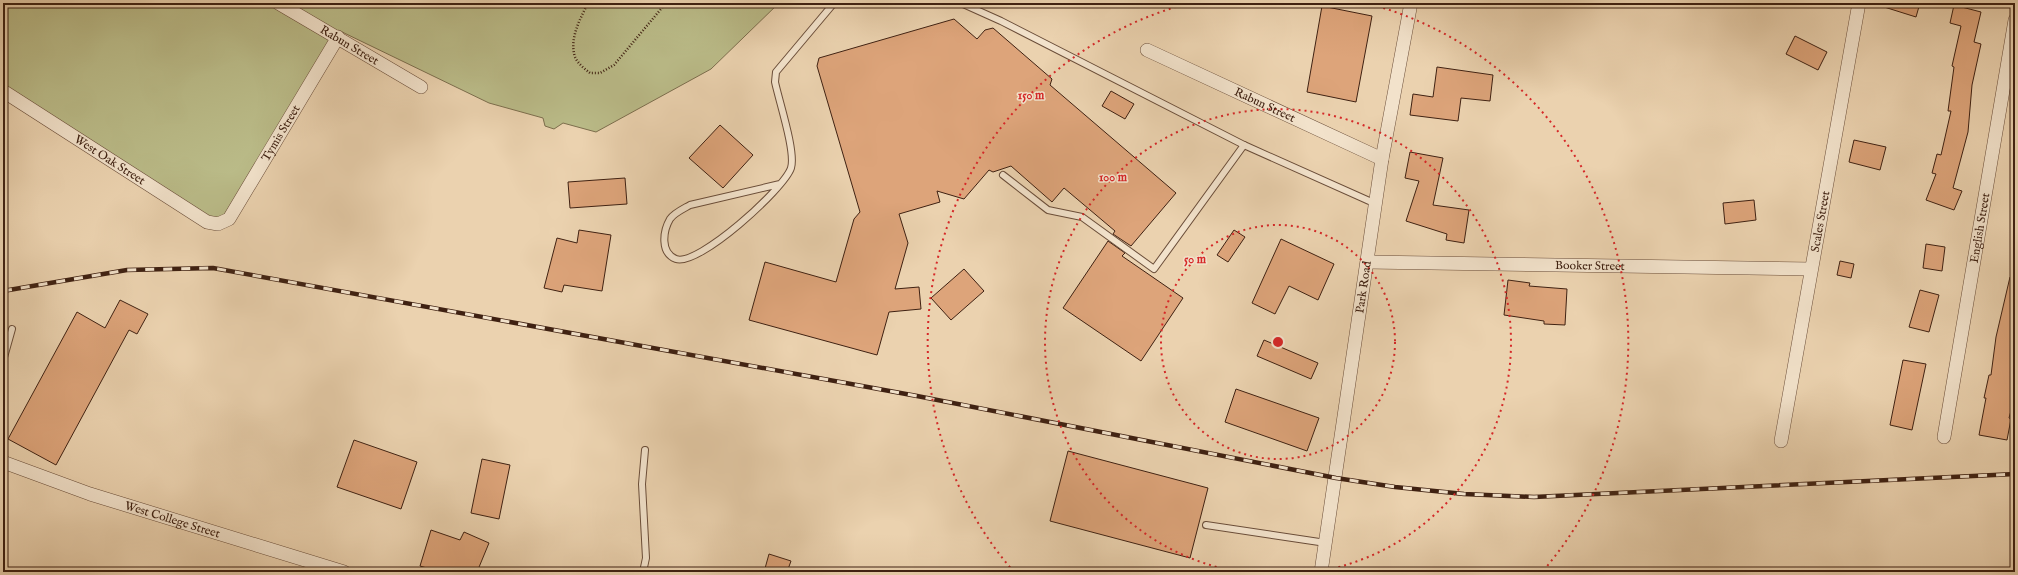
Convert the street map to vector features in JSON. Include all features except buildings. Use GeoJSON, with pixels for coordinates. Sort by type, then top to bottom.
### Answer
{"type":"FeatureCollection","features":[{"type":"Feature","properties":{"kind":"street","name":"Rabun Street"},"geometry":{"type":"LineString","coordinates":[[278,3],[421,87]]}},
{"type":"Feature","properties":{"kind":"street","name":"Park Road"},"geometry":{"type":"LineString","coordinates":[[1321,572],[1368,262],[1382,159],[1411,3]]}},
{"type":"Feature","properties":{"kind":"street","name":"Scales Street"},"geometry":{"type":"LineString","coordinates":[[1781,441],[1859,3]]}},
{"type":"Feature","properties":{"kind":"street","name":"English Street"},"geometry":{"type":"LineString","coordinates":[[1944,437],[2015,20]]}},
{"type":"Feature","properties":{"kind":"street","name":"Tymis Street"},"geometry":{"type":"LineString","coordinates":[[218,224],[229,219],[338,37]]}},
{"type":"Feature","properties":{"kind":"street","name":"Rabun Street"},"geometry":{"type":"LineString","coordinates":[[1147,50],[1382,159]]}},
{"type":"Feature","properties":{"kind":"street","name":"West Oak Street"},"geometry":{"type":"LineString","coordinates":[[3,90],[207,222],[218,224]]}},
{"type":"Feature","properties":{"kind":"street","name":"Booker Street"},"geometry":{"type":"LineString","coordinates":[[1368,262],[1811,269]]}},
{"type":"Feature","properties":{"kind":"street","name":"West College Street"},"geometry":{"type":"LineString","coordinates":[[3,462],[90,494],[310,564],[344,572]]}},
{"type":"Feature","properties":{"kind":"lane"},"geometry":{"type":"LineString","coordinates":[[780,184],[690,205],[681,210],[671,218],[666,230],[664,244],[667,252],[676,259],[689,259],[711,247],[741,223],[780,184],[787,177],[791,167],[792,152],[775,82],[776,72],[834,3]]}},
{"type":"Feature","properties":{"kind":"lane"},"geometry":{"type":"LineString","coordinates":[[961,3],[1001,21],[1244,144],[1376,204]]}},
{"type":"Feature","properties":{"kind":"lane"},"geometry":{"type":"LineString","coordinates":[[1003,175],[1048,210],[1082,217],[1154,269],[1244,144]]}},
{"type":"Feature","properties":{"kind":"lane"},"geometry":{"type":"LineString","coordinates":[[3,361],[12,329]]}},
{"type":"Feature","properties":{"kind":"lane"},"geometry":{"type":"LineString","coordinates":[[643,572],[646,558],[642,484],[645,450]]}},
{"type":"Feature","properties":{"kind":"lane"},"geometry":{"type":"LineString","coordinates":[[1206,525],[1326,543]]}},
{"type":"Feature","properties":{"kind":"path"},"geometry":{"type":"LineString","coordinates":[[588,3],[580,18],[574,35],[575,58],[590,73],[600,73],[614,65],[666,3]]}},
{"type":"Feature","properties":{"kind":"green space"},"geometry":{"type":"Polygon","coordinates":[[[3,3],[779,3],[711,69],[596,132],[563,123],[554,129],[545,126],[543,118],[489,103],[338,30],[218,225],[3,90],[3,3]]]}},
{"type":"Feature","properties":{"kind":"railway"},"geometry":{"type":"LineString","coordinates":[[3,291],[127,270],[213,268],[917,396],[1336,478],[1395,487],[1464,494],[1534,497],[2015,474]]}}]}
